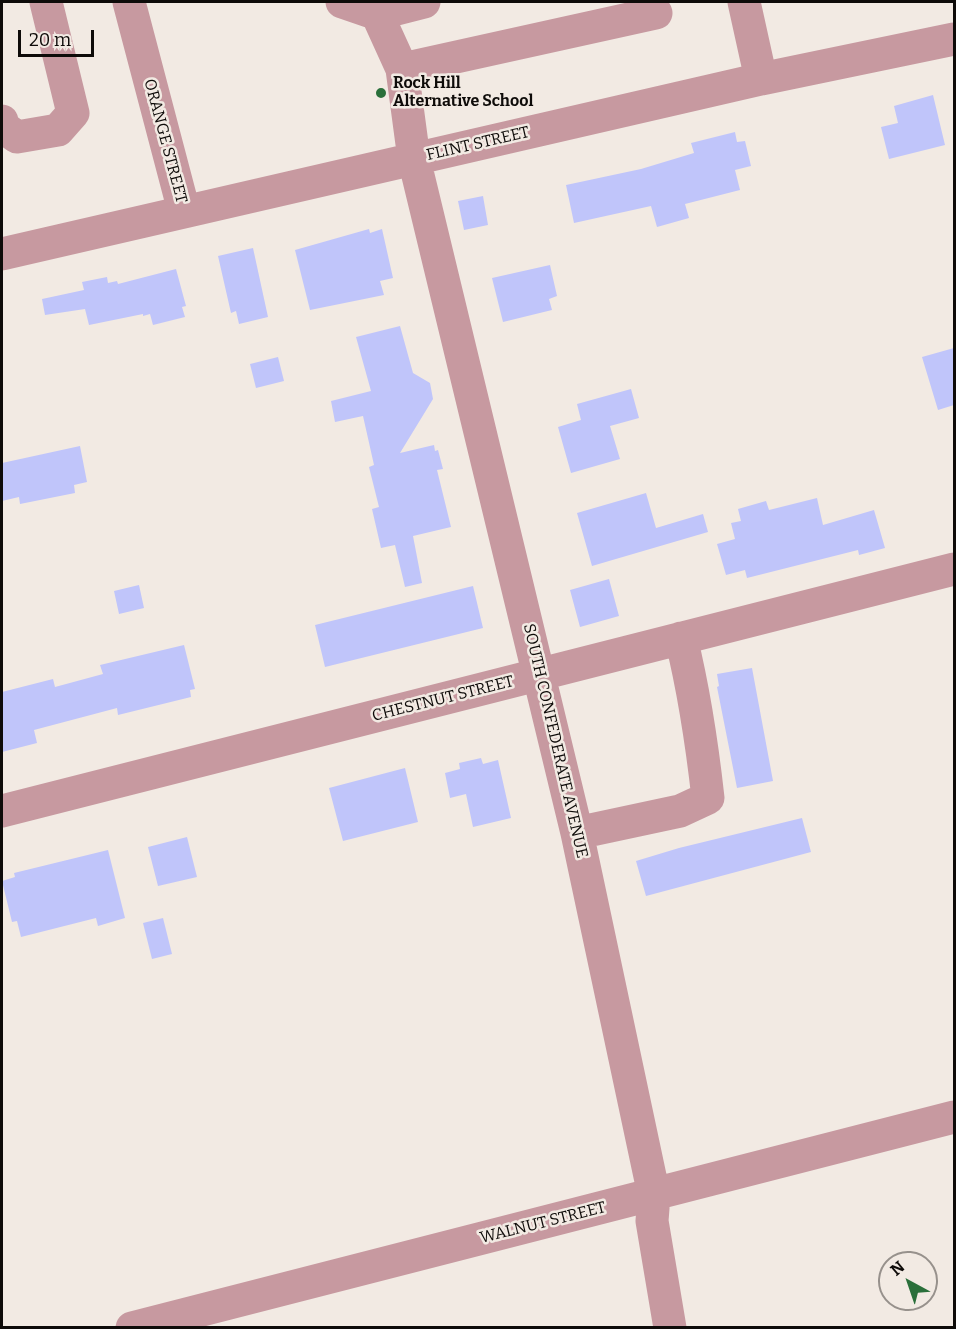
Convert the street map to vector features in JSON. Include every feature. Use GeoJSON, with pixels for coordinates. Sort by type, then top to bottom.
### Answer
{"type":"FeatureCollection","features":[{"type":"Feature","properties":{"kind":"street"},"geometry":{"type":"LineString","coordinates":[[2,121],[3,127],[17,137],[58,130],[73,113],[46,2]]}},
{"type":"Feature","properties":{"kind":"street","name":"ORANGE STREET"},"geometry":{"type":"LineString","coordinates":[[129,2],[184,211]]}},
{"type":"Feature","properties":{"kind":"street"},"geometry":{"type":"LineString","coordinates":[[342,2],[377,14],[424,2]]}},
{"type":"Feature","properties":{"kind":"street"},"geometry":{"type":"LineString","coordinates":[[744,2],[761,79]]}},
{"type":"Feature","properties":{"kind":"street"},"geometry":{"type":"LineString","coordinates":[[402,69],[656,13]]}},
{"type":"Feature","properties":{"kind":"street","name":"SOUTH CONFEDERATE AVENUE"},"geometry":{"type":"LineString","coordinates":[[377,14],[402,69],[414,159],[578,833],[654,1195],[652,1221],[670,1328]]}},
{"type":"Feature","properties":{"kind":"street","name":"FLINT STREET"},"geometry":{"type":"LineString","coordinates":[[2,254],[761,79],[954,39]]}},
{"type":"Feature","properties":{"kind":"street","name":"CHESTNUT STREET"},"geometry":{"type":"LineString","coordinates":[[2,811],[954,569]]}},
{"type":"Feature","properties":{"kind":"street"},"geometry":{"type":"LineString","coordinates":[[578,833],[680,811],[708,798],[693,690],[681,638]]}},
{"type":"Feature","properties":{"kind":"street","name":"WALNUT STREET"},"geometry":{"type":"LineString","coordinates":[[132,1328],[954,1117]]}},
{"type":"Feature","properties":{"kind":"building"},"geometry":{"type":"Polygon","coordinates":[[[933,95],[945,145],[889,159],[881,127],[898,123],[894,106],[933,95]]]}},
{"type":"Feature","properties":{"kind":"building"},"geometry":{"type":"Polygon","coordinates":[[[735,132],[737,142],[745,141],[751,166],[735,170],[740,190],[685,204],[689,218],[657,227],[651,206],[574,223],[566,185],[641,169],[694,153],[691,143],[735,132]]]}},
{"type":"Feature","properties":{"kind":"building"},"geometry":{"type":"Polygon","coordinates":[[[483,196],[488,225],[464,230],[458,201],[483,196]]]}},
{"type":"Feature","properties":{"kind":"building"},"geometry":{"type":"Polygon","coordinates":[[[369,229],[370,233],[382,229],[393,278],[380,281],[384,295],[310,310],[295,250],[369,229]]]}},
{"type":"Feature","properties":{"kind":"building"},"geometry":{"type":"Polygon","coordinates":[[[253,248],[268,317],[239,324],[236,311],[231,313],[218,256],[253,248]]]}},
{"type":"Feature","properties":{"kind":"building"},"geometry":{"type":"Polygon","coordinates":[[[550,265],[557,296],[549,299],[552,310],[503,322],[492,278],[550,265]]]}},
{"type":"Feature","properties":{"kind":"building"},"geometry":{"type":"Polygon","coordinates":[[[176,269],[186,306],[182,307],[185,317],[153,325],[150,314],[143,316],[143,314],[89,325],[85,309],[45,315],[42,299],[84,290],[82,282],[107,277],[108,283],[117,281],[118,284],[176,269]]]}},
{"type":"Feature","properties":{"kind":"building"},"geometry":{"type":"Polygon","coordinates":[[[400,326],[413,373],[430,383],[433,399],[400,453],[434,445],[435,451],[438,450],[443,469],[437,470],[451,527],[413,536],[422,583],[405,587],[395,545],[381,548],[372,509],[379,507],[369,467],[374,465],[363,416],[335,422],[331,401],[371,391],[356,337],[400,326]]]}},
{"type":"Feature","properties":{"kind":"building"},"geometry":{"type":"Polygon","coordinates":[[[954,348],[954,405],[938,410],[922,357],[954,348]]]}},
{"type":"Feature","properties":{"kind":"building"},"geometry":{"type":"Polygon","coordinates":[[[278,357],[284,381],[256,388],[250,364],[278,357]]]}},
{"type":"Feature","properties":{"kind":"building"},"geometry":{"type":"Polygon","coordinates":[[[631,389],[639,418],[610,426],[620,459],[571,473],[558,427],[581,420],[577,404],[631,389]]]}},
{"type":"Feature","properties":{"kind":"building"},"geometry":{"type":"Polygon","coordinates":[[[80,446],[87,482],[74,485],[75,493],[20,504],[19,497],[2,501],[2,463],[80,446]]]}},
{"type":"Feature","properties":{"kind":"building"},"geometry":{"type":"Polygon","coordinates":[[[646,493],[656,528],[703,514],[708,532],[592,566],[577,513],[646,493]]]}},
{"type":"Feature","properties":{"kind":"building"},"geometry":{"type":"Polygon","coordinates":[[[817,498],[823,525],[874,510],[885,548],[859,555],[858,550],[747,578],[745,570],[726,575],[717,544],[735,539],[731,523],[741,521],[738,509],[766,501],[769,510],[817,498]]]}},
{"type":"Feature","properties":{"kind":"building"},"geometry":{"type":"Polygon","coordinates":[[[609,579],[619,616],[580,627],[570,590],[609,579]]]}},
{"type":"Feature","properties":{"kind":"building"},"geometry":{"type":"Polygon","coordinates":[[[139,585],[144,608],[119,614],[114,591],[139,585]]]}},
{"type":"Feature","properties":{"kind":"building"},"geometry":{"type":"Polygon","coordinates":[[[473,586],[483,628],[325,667],[315,625],[473,586]]]}},
{"type":"Feature","properties":{"kind":"building"},"geometry":{"type":"Polygon","coordinates":[[[184,645],[195,689],[190,690],[191,697],[118,715],[117,708],[34,730],[37,743],[2,752],[2,692],[53,679],[55,687],[103,674],[100,665],[184,645]]]}},
{"type":"Feature","properties":{"kind":"building"},"geometry":{"type":"Polygon","coordinates":[[[752,668],[773,781],[737,788],[717,687],[719,686],[717,674],[752,668]]]}},
{"type":"Feature","properties":{"kind":"building"},"geometry":{"type":"Polygon","coordinates":[[[481,758],[483,764],[498,760],[511,818],[473,827],[466,794],[450,798],[445,773],[460,769],[459,763],[481,758]]]}},
{"type":"Feature","properties":{"kind":"building"},"geometry":{"type":"Polygon","coordinates":[[[405,768],[418,822],[343,841],[329,788],[405,768]]]}},
{"type":"Feature","properties":{"kind":"building"},"geometry":{"type":"Polygon","coordinates":[[[802,818],[811,852],[646,896],[636,861],[679,848],[802,818]]]}},
{"type":"Feature","properties":{"kind":"building"},"geometry":{"type":"Polygon","coordinates":[[[187,837],[197,877],[158,886],[148,847],[187,837]]]}},
{"type":"Feature","properties":{"kind":"building"},"geometry":{"type":"Polygon","coordinates":[[[108,850],[125,918],[98,926],[96,918],[21,937],[17,921],[12,922],[2,881],[15,877],[14,873],[108,850]]]}},
{"type":"Feature","properties":{"kind":"building"},"geometry":{"type":"Polygon","coordinates":[[[163,918],[172,954],[152,959],[143,923],[163,918]]]}},
{"type":"Feature","properties":{"kind":"place","name":"Rock Hill Alternative School"},"geometry":{"type":"Point","coordinates":[381,93]}}]}
